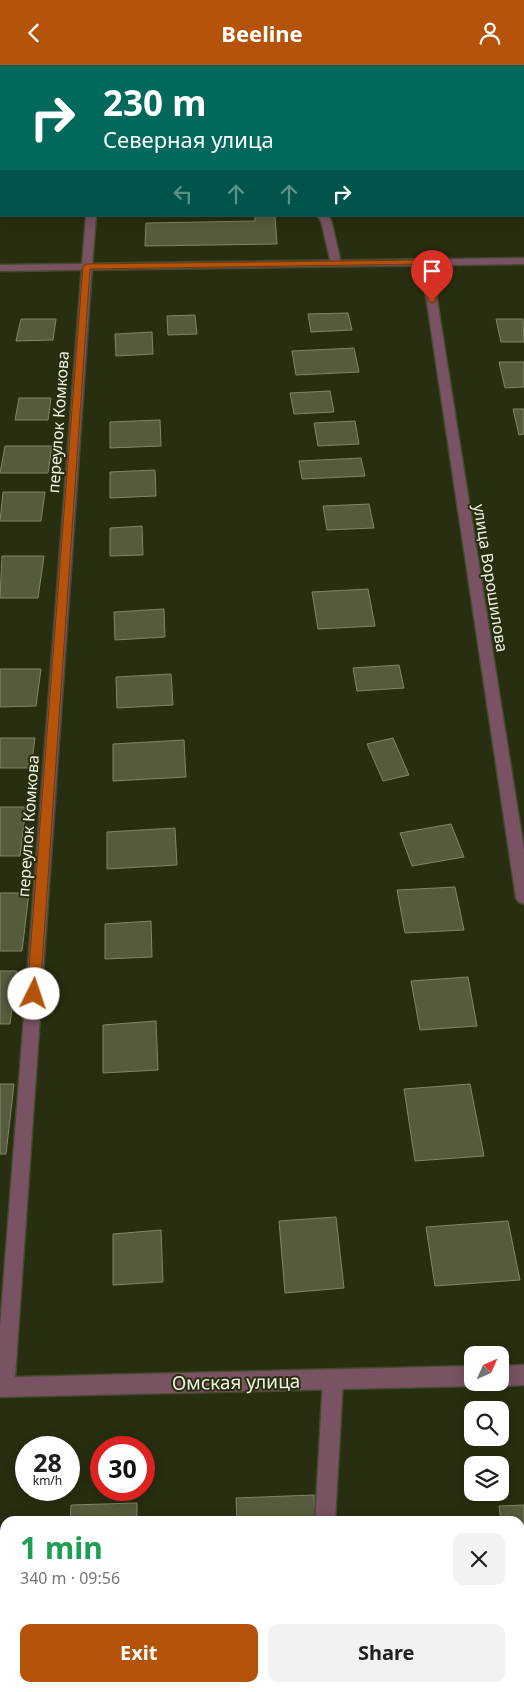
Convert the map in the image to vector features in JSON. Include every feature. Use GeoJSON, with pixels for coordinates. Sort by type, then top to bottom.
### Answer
{"type":"FeatureCollection","features":[{"type":"Feature","properties":{"kind":"street","name":"переулок Комкова"},"geometry":{"type":"LineString","coordinates":[[2,1387],[91,217]]}},
{"type":"Feature","properties":{"kind":"street"},"geometry":{"type":"LineString","coordinates":[[323,217],[326,220],[336,263]]}},
{"type":"Feature","properties":{"kind":"street"},"geometry":{"type":"LineString","coordinates":[[0,268],[524,261]]}},
{"type":"Feature","properties":{"kind":"street","name":"улица Ворошилова"},"geometry":{"type":"LineString","coordinates":[[426,262],[524,898]]}},
{"type":"Feature","properties":{"kind":"street"},"geometry":{"type":"LineString","coordinates":[[509,1376],[524,1375]]}},
{"type":"Feature","properties":{"kind":"street","name":"Омская улица"},"geometry":{"type":"LineString","coordinates":[[2,1387],[464,1376]]}},
{"type":"Feature","properties":{"kind":"street"},"geometry":{"type":"LineString","coordinates":[[325,1516],[333,1380]]}},
{"type":"Feature","properties":{"kind":"building"},"geometry":{"type":"Polygon","coordinates":[[[255,217],[275,217],[277,244],[145,246],[146,223],[255,221],[255,217]]]}},
{"type":"Feature","properties":{"kind":"building"},"geometry":{"type":"Polygon","coordinates":[[[348,313],[352,330],[311,332],[308,314],[348,313]]]}},
{"type":"Feature","properties":{"kind":"building"},"geometry":{"type":"Polygon","coordinates":[[[195,315],[197,334],[168,335],[167,316],[195,315]]]}},
{"type":"Feature","properties":{"kind":"building"},"geometry":{"type":"Polygon","coordinates":[[[21,319],[56,319],[53,340],[16,341],[21,319]]]}},
{"type":"Feature","properties":{"kind":"building"},"geometry":{"type":"Polygon","coordinates":[[[496,319],[523,319],[524,342],[501,342],[496,319]]]}},
{"type":"Feature","properties":{"kind":"building"},"geometry":{"type":"Polygon","coordinates":[[[152,332],[153,354],[116,356],[115,334],[152,332]]]}},
{"type":"Feature","properties":{"kind":"building"},"geometry":{"type":"Polygon","coordinates":[[[354,348],[359,372],[296,375],[292,351],[354,348]]]}},
{"type":"Feature","properties":{"kind":"building"},"geometry":{"type":"Polygon","coordinates":[[[499,362],[524,362],[524,387],[505,388],[499,362]]]}},
{"type":"Feature","properties":{"kind":"building"},"geometry":{"type":"Polygon","coordinates":[[[330,391],[334,412],[294,414],[290,393],[330,391]]]}},
{"type":"Feature","properties":{"kind":"building"},"geometry":{"type":"Polygon","coordinates":[[[19,398],[51,398],[48,420],[15,420],[19,398]]]}},
{"type":"Feature","properties":{"kind":"building"},"geometry":{"type":"Polygon","coordinates":[[[513,409],[524,409],[524,434],[519,435],[513,409]]]}},
{"type":"Feature","properties":{"kind":"building"},"geometry":{"type":"Polygon","coordinates":[[[160,420],[161,446],[110,448],[110,422],[160,420]]]}},
{"type":"Feature","properties":{"kind":"building"},"geometry":{"type":"Polygon","coordinates":[[[355,421],[359,444],[318,446],[314,423],[355,421]]]}},
{"type":"Feature","properties":{"kind":"building"},"geometry":{"type":"Polygon","coordinates":[[[5,446],[52,446],[48,473],[0,473],[5,446]]]}},
{"type":"Feature","properties":{"kind":"building"},"geometry":{"type":"Polygon","coordinates":[[[361,458],[365,476],[302,479],[299,461],[361,458]]]}},
{"type":"Feature","properties":{"kind":"building"},"geometry":{"type":"Polygon","coordinates":[[[155,470],[156,496],[110,498],[110,472],[155,470]]]}},
{"type":"Feature","properties":{"kind":"building"},"geometry":{"type":"Polygon","coordinates":[[[3,492],[45,492],[41,521],[0,521],[3,492]]]}},
{"type":"Feature","properties":{"kind":"building"},"geometry":{"type":"Polygon","coordinates":[[[369,504],[374,528],[327,530],[323,506],[369,504]]]}},
{"type":"Feature","properties":{"kind":"building"},"geometry":{"type":"Polygon","coordinates":[[[142,526],[143,555],[110,556],[110,528],[142,526]]]}},
{"type":"Feature","properties":{"kind":"building"},"geometry":{"type":"Polygon","coordinates":[[[2,556],[44,556],[38,598],[0,598],[2,556]]]}},
{"type":"Feature","properties":{"kind":"building"},"geometry":{"type":"Polygon","coordinates":[[[368,589],[375,626],[318,629],[312,592],[368,589]]]}},
{"type":"Feature","properties":{"kind":"building"},"geometry":{"type":"Polygon","coordinates":[[[164,609],[165,637],[115,640],[114,612],[164,609]]]}},
{"type":"Feature","properties":{"kind":"building"},"geometry":{"type":"Polygon","coordinates":[[[399,665],[404,688],[357,691],[353,668],[399,665]]]}},
{"type":"Feature","properties":{"kind":"building"},"geometry":{"type":"Polygon","coordinates":[[[0,669],[41,669],[36,706],[0,707],[0,669]]]}},
{"type":"Feature","properties":{"kind":"building"},"geometry":{"type":"Polygon","coordinates":[[[171,674],[173,705],[117,708],[116,677],[171,674]]]}},
{"type":"Feature","properties":{"kind":"building"},"geometry":{"type":"Polygon","coordinates":[[[0,738],[35,738],[31,768],[0,768],[0,738]]]}},
{"type":"Feature","properties":{"kind":"building"},"geometry":{"type":"Polygon","coordinates":[[[393,738],[409,775],[383,781],[367,744],[393,738]]]}},
{"type":"Feature","properties":{"kind":"building"},"geometry":{"type":"Polygon","coordinates":[[[184,740],[186,777],[113,781],[113,744],[184,740]]]}},
{"type":"Feature","properties":{"kind":"building"},"geometry":{"type":"Polygon","coordinates":[[[0,807],[26,807],[20,856],[0,856],[0,807]]]}},
{"type":"Feature","properties":{"kind":"building"},"geometry":{"type":"Polygon","coordinates":[[[451,824],[464,857],[412,866],[400,833],[451,824]]]}},
{"type":"Feature","properties":{"kind":"building"},"geometry":{"type":"Polygon","coordinates":[[[175,828],[177,865],[107,869],[107,832],[175,828]]]}},
{"type":"Feature","properties":{"kind":"building"},"geometry":{"type":"Polygon","coordinates":[[[455,887],[464,930],[405,933],[397,890],[455,887]]]}},
{"type":"Feature","properties":{"kind":"building"},"geometry":{"type":"Polygon","coordinates":[[[0,893],[29,893],[22,951],[0,951],[0,893]]]}},
{"type":"Feature","properties":{"kind":"building"},"geometry":{"type":"Polygon","coordinates":[[[151,921],[152,957],[105,959],[105,924],[151,921]]]}},
{"type":"Feature","properties":{"kind":"building"},"geometry":{"type":"Polygon","coordinates":[[[0,971],[17,971],[10,1024],[0,1024],[0,971]]]}},
{"type":"Feature","properties":{"kind":"building"},"geometry":{"type":"Polygon","coordinates":[[[468,977],[477,1026],[420,1030],[411,981],[468,977]]]}},
{"type":"Feature","properties":{"kind":"building"},"geometry":{"type":"Polygon","coordinates":[[[156,1021],[158,1070],[103,1073],[103,1025],[156,1021]]]}},
{"type":"Feature","properties":{"kind":"building"},"geometry":{"type":"Polygon","coordinates":[[[0,1084],[14,1084],[6,1154],[0,1154],[0,1084]]]}},
{"type":"Feature","properties":{"kind":"building"},"geometry":{"type":"Polygon","coordinates":[[[470,1084],[484,1156],[415,1161],[404,1089],[470,1084]]]}},
{"type":"Feature","properties":{"kind":"building"},"geometry":{"type":"Polygon","coordinates":[[[336,1217],[344,1288],[285,1293],[279,1221],[336,1217]]]}},
{"type":"Feature","properties":{"kind":"building"},"geometry":{"type":"Polygon","coordinates":[[[508,1221],[520,1280],[435,1286],[426,1227],[508,1221]]]}},
{"type":"Feature","properties":{"kind":"building"},"geometry":{"type":"Polygon","coordinates":[[[161,1230],[163,1282],[113,1285],[113,1234],[161,1230]]]}},
{"type":"Feature","properties":{"kind":"building"},"geometry":{"type":"Polygon","coordinates":[[[314,1495],[315,1516],[237,1516],[236,1498],[314,1495]]]}},
{"type":"Feature","properties":{"kind":"building"},"geometry":{"type":"Polygon","coordinates":[[[137,1503],[137,1516],[70,1516],[71,1505],[137,1503]]]}},
{"type":"Feature","properties":{"kind":"building"},"geometry":{"type":"Polygon","coordinates":[[[524,1505],[524,1516],[500,1516],[499,1506],[524,1505]]]}},
{"type":"Feature","properties":{"kind":"route"},"geometry":{"type":"LineString","coordinates":[[34,994],[87,266],[426,262],[432,301]]}}]}
